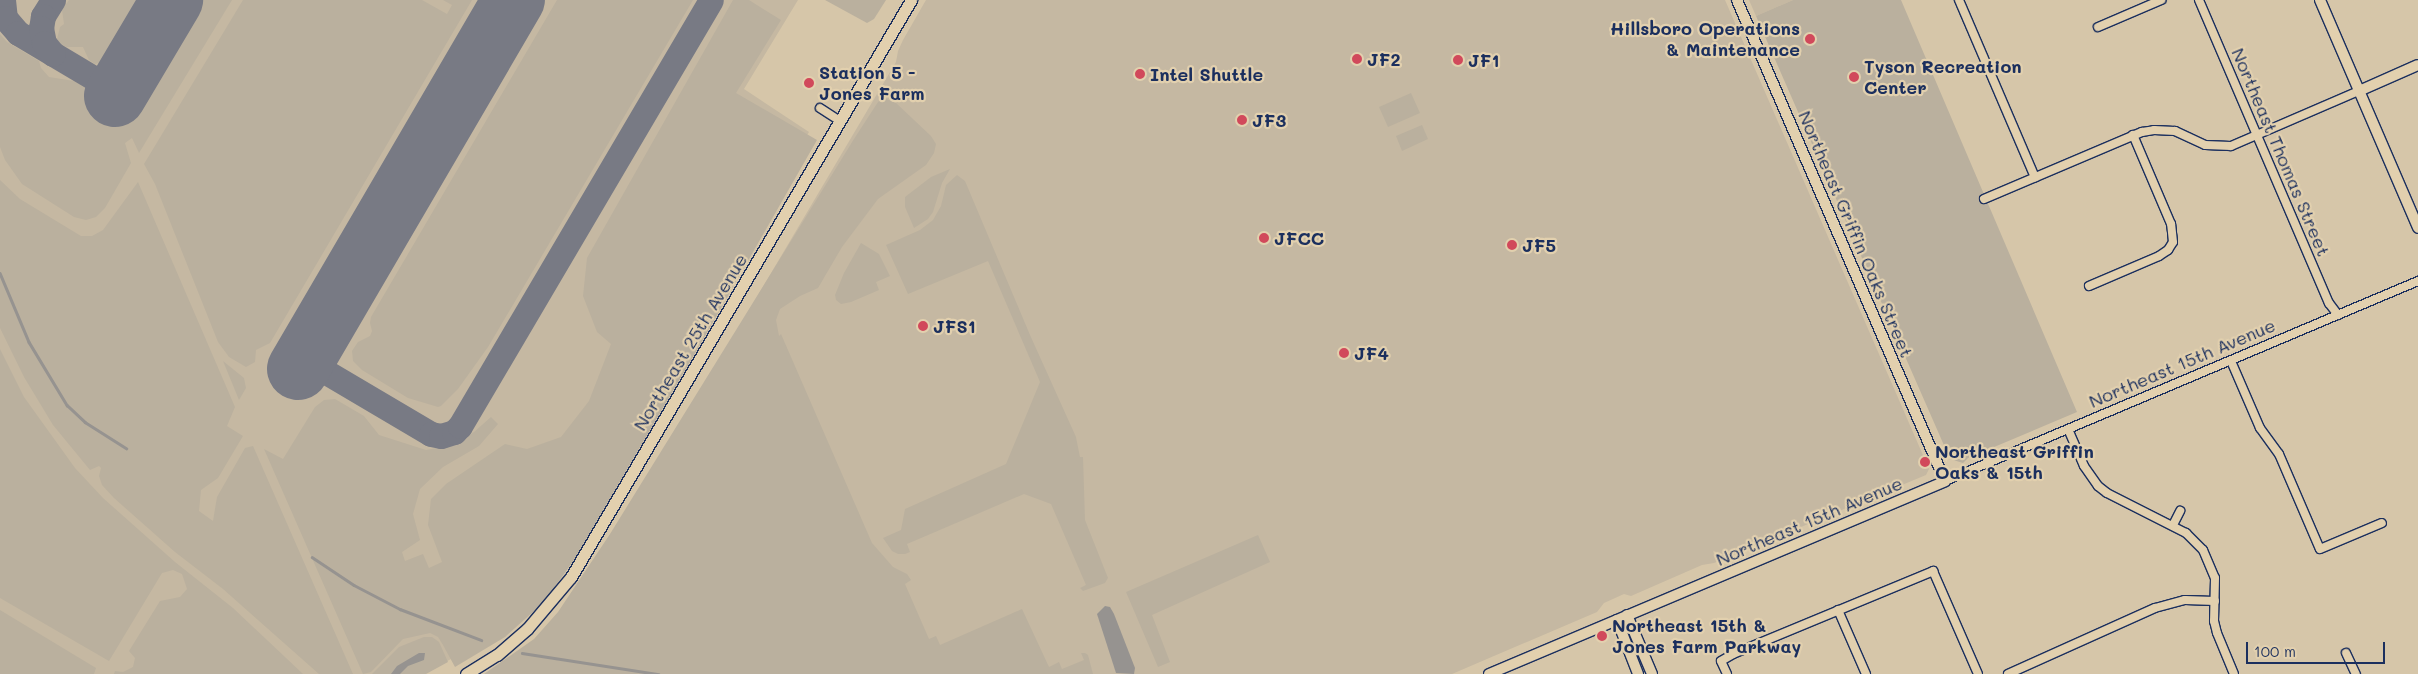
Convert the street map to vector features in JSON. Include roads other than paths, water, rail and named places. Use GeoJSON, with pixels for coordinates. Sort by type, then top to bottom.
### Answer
{"type":"FeatureCollection","features":[{"type":"Feature","properties":{"kind":"main road","name":"Northeast 25th Avenue"},"geometry":{"type":"LineString","coordinates":[[466,674],[497,655],[528,629],[571,577],[910,0]]}},
{"type":"Feature","properties":{"kind":"street","name":"Northeast Griffin Oaks Street"},"geometry":{"type":"LineString","coordinates":[[1737,0],[1945,481]]}},
{"type":"Feature","properties":{"kind":"street"},"geometry":{"type":"LineString","coordinates":[[1959,0],[2035,177]]}},
{"type":"Feature","properties":{"kind":"street"},"geometry":{"type":"LineString","coordinates":[[2098,27],[2161,0]]}},
{"type":"Feature","properties":{"kind":"street","name":"Northeast Thomas Street"},"geometry":{"type":"LineString","coordinates":[[2199,0],[2329,303],[2338,315]]}},
{"type":"Feature","properties":{"kind":"street"},"geometry":{"type":"LineString","coordinates":[[2320,0],[2418,228]]}},
{"type":"Feature","properties":{"kind":"street"},"geometry":{"type":"LineString","coordinates":[[1984,199],[2133,135],[2154,130],[2175,131],[2205,145],[2223,147],[2257,135],[2418,65]]}},
{"type":"Feature","properties":{"kind":"street"},"geometry":{"type":"LineString","coordinates":[[820,108],[840,120]]}},
{"type":"Feature","properties":{"kind":"street"},"geometry":{"type":"LineString","coordinates":[[2089,286],[2159,256],[2168,250],[2173,242],[2171,224],[2133,135]]}},
{"type":"Feature","properties":{"kind":"street","name":"Northeast 15th Avenue"},"geometry":{"type":"LineString","coordinates":[[1489,674],[2418,281]]}},
{"type":"Feature","properties":{"kind":"street"},"geometry":{"type":"LineString","coordinates":[[2231,361],[2260,428],[2279,454],[2320,549],[2382,523]]}},
{"type":"Feature","properties":{"kind":"street"},"geometry":{"type":"LineString","coordinates":[[2068,429],[2084,466],[2098,486],[2107,493],[2173,525],[2192,539],[2208,558],[2215,578],[2217,633],[2234,674]]}},
{"type":"Feature","properties":{"kind":"street"},"geometry":{"type":"LineString","coordinates":[[2173,525],[2180,511]]}},
{"type":"Feature","properties":{"kind":"street"},"geometry":{"type":"LineString","coordinates":[[1727,674],[1721,661],[1933,571],[1978,674]]}},
{"type":"Feature","properties":{"kind":"street"},"geometry":{"type":"LineString","coordinates":[[2008,674],[2155,608],[2185,600],[2215,601]]}},
{"type":"Feature","properties":{"kind":"street"},"geometry":{"type":"LineString","coordinates":[[1838,610],[1866,674]]}},
{"type":"Feature","properties":{"kind":"street"},"geometry":{"type":"LineString","coordinates":[[1628,615],[1652,674]]}},
{"type":"Feature","properties":{"kind":"street"},"geometry":{"type":"LineString","coordinates":[[1617,620],[1638,674]]}},
{"type":"Feature","properties":{"kind":"street"},"geometry":{"type":"LineString","coordinates":[[2346,653],[2356,674]]}},
{"type":"Feature","properties":{"kind":"waterway"},"geometry":{"type":"LineString","coordinates":[[0,273],[29,342],[67,405],[85,422],[126,448]]}},
{"type":"Feature","properties":{"kind":"waterway"},"geometry":{"type":"LineString","coordinates":[[312,557],[354,585],[400,609],[481,640]]}},
{"type":"Feature","properties":{"kind":"waterway"},"geometry":{"type":"LineString","coordinates":[[522,653],[658,674]]}},
{"type":"Feature","properties":{"kind":"place","name":"Hillsboro Operations & Maintenance"},"geometry":{"type":"Point","coordinates":[1810,39]}},
{"type":"Feature","properties":{"kind":"place","name":"JF2"},"geometry":{"type":"Point","coordinates":[1357,59]}},
{"type":"Feature","properties":{"kind":"place","name":"JF1"},"geometry":{"type":"Point","coordinates":[1458,60]}},
{"type":"Feature","properties":{"kind":"place","name":"Intel Shuttle"},"geometry":{"type":"Point","coordinates":[1140,74]}},
{"type":"Feature","properties":{"kind":"place","name":"Tyson Recreation Center"},"geometry":{"type":"Point","coordinates":[1854,77]}},
{"type":"Feature","properties":{"kind":"place","name":"Station 5 - Jones Farm"},"geometry":{"type":"Point","coordinates":[809,83]}},
{"type":"Feature","properties":{"kind":"place","name":"JF3"},"geometry":{"type":"Point","coordinates":[1242,120]}},
{"type":"Feature","properties":{"kind":"place","name":"JFCC"},"geometry":{"type":"Point","coordinates":[1264,238]}},
{"type":"Feature","properties":{"kind":"place","name":"JF5"},"geometry":{"type":"Point","coordinates":[1512,245]}},
{"type":"Feature","properties":{"kind":"place","name":"JFS1"},"geometry":{"type":"Point","coordinates":[923,326]}},
{"type":"Feature","properties":{"kind":"place","name":"JF4"},"geometry":{"type":"Point","coordinates":[1344,353]}},
{"type":"Feature","properties":{"kind":"place","name":"Northeast Griffin Oaks & 15th"},"geometry":{"type":"Point","coordinates":[1925,462]}},
{"type":"Feature","properties":{"kind":"place","name":"Northeast 15th & Jones Farm Parkway"},"geometry":{"type":"Point","coordinates":[1602,636]}}]}
